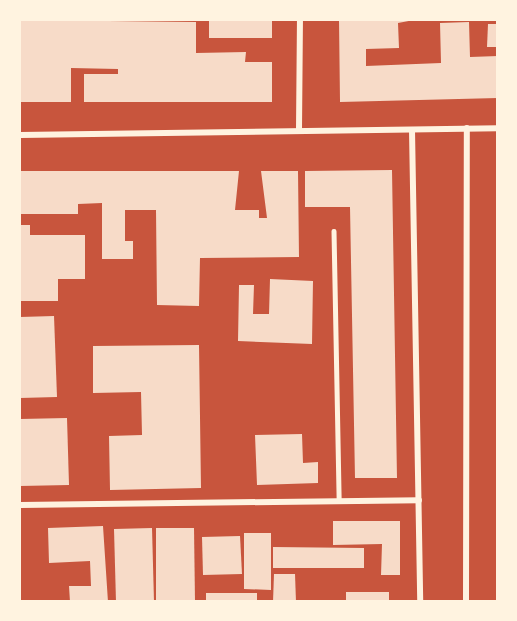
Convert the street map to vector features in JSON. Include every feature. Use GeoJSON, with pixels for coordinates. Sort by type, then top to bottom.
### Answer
{"type":"FeatureCollection","features":[{"type":"Feature","properties":{"kind":"street"},"geometry":{"type":"LineString","coordinates":[[299,130],[300,20]]}},
{"type":"Feature","properties":{"kind":"street"},"geometry":{"type":"LineString","coordinates":[[466,602],[467,128]]}},
{"type":"Feature","properties":{"kind":"street"},"geometry":{"type":"LineString","coordinates":[[20,135],[498,128]]}},
{"type":"Feature","properties":{"kind":"street"},"geometry":{"type":"LineString","coordinates":[[412,130],[420,602]]}},
{"type":"Feature","properties":{"kind":"street"},"geometry":{"type":"LineString","coordinates":[[20,505],[419,500]]}},
{"type":"Feature","properties":{"kind":"lane"},"geometry":{"type":"LineString","coordinates":[[334,231],[339,501]]}},
{"type":"Feature","properties":{"kind":"building"},"geometry":{"type":"Polygon","coordinates":[[[20,20],[196,22],[196,53],[246,52],[245,62],[272,62],[272,102],[84,102],[84,74],[118,74],[118,69],[71,68],[71,102],[20,102],[20,20]]]}},
{"type":"Feature","properties":{"kind":"building"},"geometry":{"type":"Polygon","coordinates":[[[209,20],[272,20],[272,38],[209,38],[209,20]]]}},
{"type":"Feature","properties":{"kind":"building"},"geometry":{"type":"Polygon","coordinates":[[[339,20],[414,20],[398,23],[399,48],[366,49],[366,66],[441,63],[440,23],[469,22],[470,57],[498,56],[498,98],[340,102],[339,20]]]}},
{"type":"Feature","properties":{"kind":"building"},"geometry":{"type":"Polygon","coordinates":[[[488,24],[498,24],[498,47],[487,47],[488,24]]]}},
{"type":"Feature","properties":{"kind":"building"},"geometry":{"type":"Polygon","coordinates":[[[392,170],[397,478],[355,478],[350,207],[305,207],[305,171],[392,170]]]}},
{"type":"Feature","properties":{"kind":"building"},"geometry":{"type":"Polygon","coordinates":[[[20,171],[239,171],[235,210],[259,210],[259,218],[267,218],[261,171],[298,171],[299,257],[200,258],[199,306],[157,305],[156,210],[125,210],[125,241],[133,241],[133,259],[102,259],[102,203],[78,204],[78,214],[20,214],[20,171]]]}},
{"type":"Feature","properties":{"kind":"building"},"geometry":{"type":"Polygon","coordinates":[[[20,225],[30,225],[30,235],[85,235],[85,279],[58,279],[58,301],[20,301],[20,225]]]}},
{"type":"Feature","properties":{"kind":"building"},"geometry":{"type":"Polygon","coordinates":[[[270,279],[313,281],[312,344],[238,341],[239,285],[254,285],[253,314],[269,314],[270,279]]]}},
{"type":"Feature","properties":{"kind":"building"},"geometry":{"type":"Polygon","coordinates":[[[54,316],[57,397],[20,398],[20,317],[54,316]]]}},
{"type":"Feature","properties":{"kind":"building"},"geometry":{"type":"Polygon","coordinates":[[[199,345],[201,488],[110,490],[109,436],[142,435],[141,392],[93,393],[93,346],[199,345]]]}},
{"type":"Feature","properties":{"kind":"building"},"geometry":{"type":"Polygon","coordinates":[[[67,418],[69,485],[20,486],[20,419],[67,418]]]}},
{"type":"Feature","properties":{"kind":"building"},"geometry":{"type":"Polygon","coordinates":[[[302,434],[303,463],[318,462],[318,483],[257,485],[255,435],[302,434]]]}},
{"type":"Feature","properties":{"kind":"building"},"geometry":{"type":"Polygon","coordinates":[[[333,521],[400,521],[400,575],[381,575],[382,544],[333,545],[333,521]]]}},
{"type":"Feature","properties":{"kind":"building"},"geometry":{"type":"Polygon","coordinates":[[[103,526],[108,602],[70,602],[69,586],[91,586],[90,561],[49,563],[48,528],[103,526]]]}},
{"type":"Feature","properties":{"kind":"building"},"geometry":{"type":"Polygon","coordinates":[[[152,528],[154,602],[116,602],[114,529],[152,528]]]}},
{"type":"Feature","properties":{"kind":"building"},"geometry":{"type":"Polygon","coordinates":[[[156,528],[194,528],[195,602],[156,602],[156,528]]]}},
{"type":"Feature","properties":{"kind":"building"},"geometry":{"type":"Polygon","coordinates":[[[244,533],[271,533],[271,590],[244,589],[244,533]]]}},
{"type":"Feature","properties":{"kind":"building"},"geometry":{"type":"Polygon","coordinates":[[[240,536],[242,574],[203,575],[202,537],[240,536]]]}},
{"type":"Feature","properties":{"kind":"building"},"geometry":{"type":"Polygon","coordinates":[[[273,547],[364,548],[364,568],[273,568],[273,547]]]}},
{"type":"Feature","properties":{"kind":"building"},"geometry":{"type":"Polygon","coordinates":[[[274,574],[295,574],[296,602],[273,602],[274,574]]]}},
{"type":"Feature","properties":{"kind":"building"},"geometry":{"type":"Polygon","coordinates":[[[346,592],[389,592],[389,602],[346,602],[346,592]]]}},
{"type":"Feature","properties":{"kind":"building"},"geometry":{"type":"Polygon","coordinates":[[[206,593],[257,593],[257,602],[206,602],[206,593]]]}}]}
